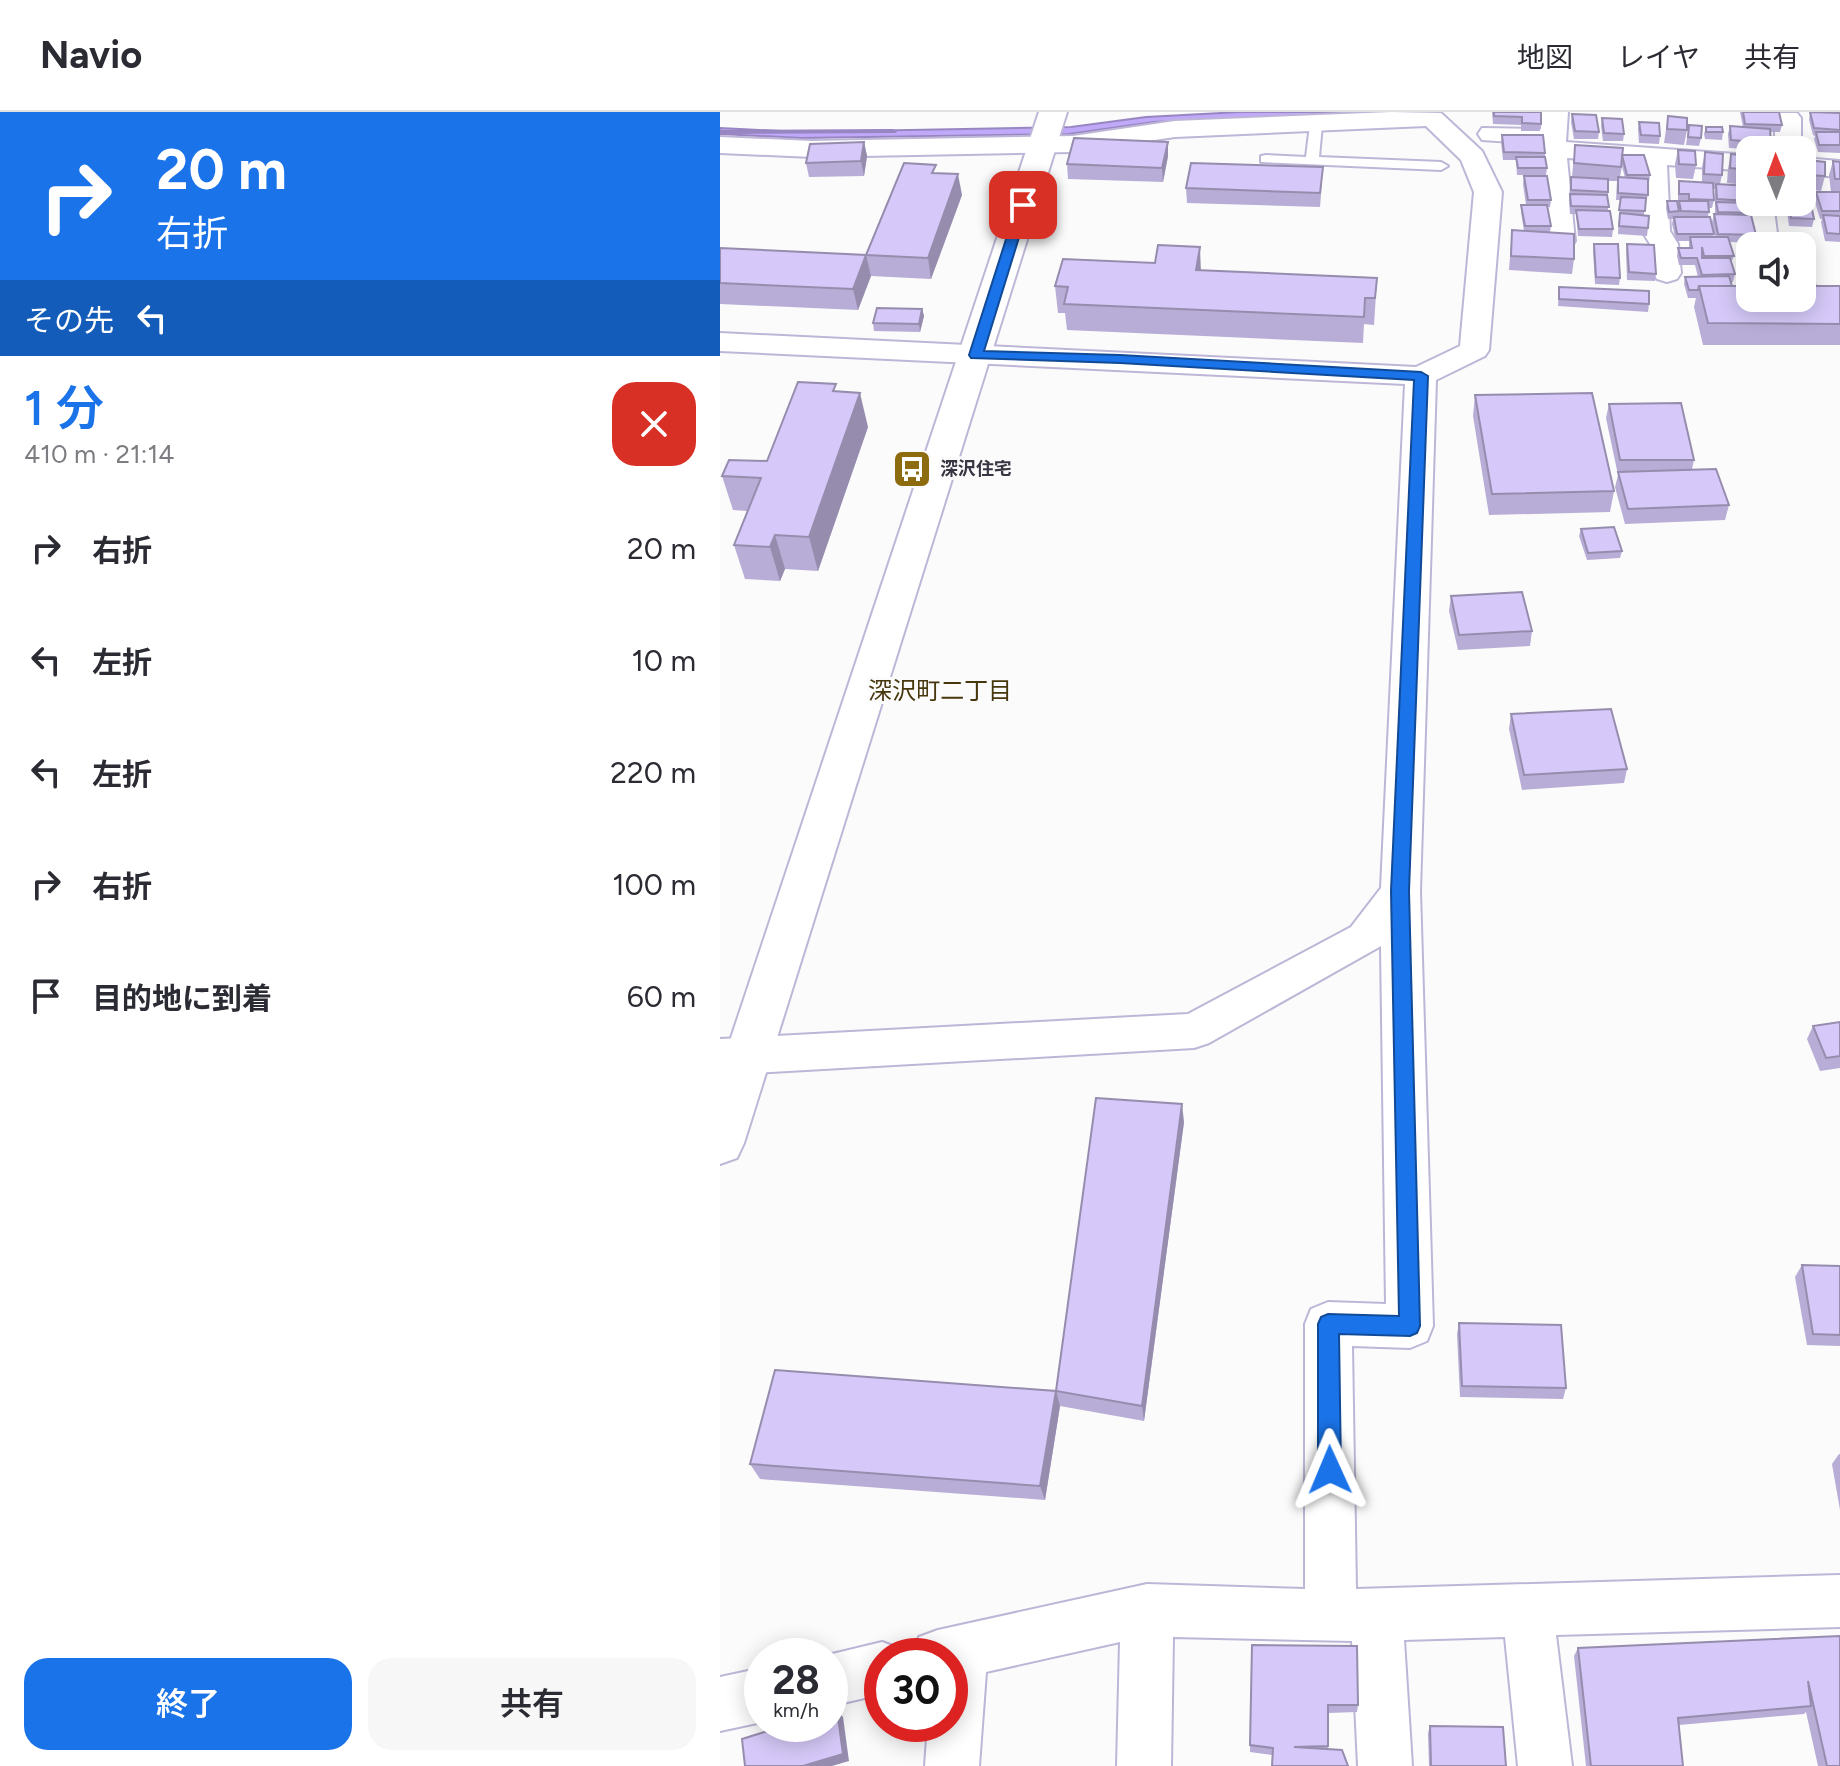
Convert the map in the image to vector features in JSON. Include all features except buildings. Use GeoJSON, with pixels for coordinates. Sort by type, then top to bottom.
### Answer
{"type":"FeatureCollection","features":[{"type":"Feature","properties":{"kind":"street"},"geometry":{"type":"LineString","coordinates":[[720,145],[812,149],[1047,129],[1073,144],[1175,129],[1432,118],[1473,157],[1488,192],[1474,350],[1421,376],[720,342]]}},
{"type":"Feature","properties":{"kind":"street"},"geometry":{"type":"LineString","coordinates":[[1788,118],[1788,136]]}},
{"type":"Feature","properties":{"kind":"street"},"geometry":{"type":"LineString","coordinates":[[720,1143],[735,1056],[976,355],[1047,129]]}},
{"type":"Feature","properties":{"kind":"street"},"geometry":{"type":"LineString","coordinates":[[1491,134],[1554,133],[1653,156],[1736,162]]}},
{"type":"Feature","properties":{"kind":"street"},"geometry":{"type":"LineString","coordinates":[[1554,133],[1561,241]]}},
{"type":"Feature","properties":{"kind":"street"},"geometry":{"type":"LineString","coordinates":[[1653,156],[1656,231],[1664,244],[1667,273]]}},
{"type":"Feature","properties":{"kind":"street"},"geometry":{"type":"LineString","coordinates":[[1816,167],[1840,169]]}},
{"type":"Feature","properties":{"kind":"street"},"geometry":{"type":"LineString","coordinates":[[1385,1766],[1354,1616],[1328,1324],[1410,1326],[1400,891],[1421,376]]}},
{"type":"Feature","properties":{"kind":"street"},"geometry":{"type":"LineString","coordinates":[[735,1056],[1194,1031],[1365,938],[1400,891]]}},
{"type":"Feature","properties":{"kind":"street"},"geometry":{"type":"LineString","coordinates":[[968,1650],[1147,1610],[1354,1616],[1840,1601]]}},
{"type":"Feature","properties":{"kind":"street"},"geometry":{"type":"LineString","coordinates":[[1144,1766],[1147,1610]]}},
{"type":"Feature","properties":{"kind":"street"},"geometry":{"type":"LineString","coordinates":[[1528,1613],[1545,1766]]}},
{"type":"Feature","properties":{"kind":"street"},"geometry":{"type":"LineString","coordinates":[[720,1704],[744,1699]]}},
{"type":"Feature","properties":{"kind":"street"},"geometry":{"type":"LineString","coordinates":[[951,1742],[952,1766]]}},
{"type":"Feature","properties":{"kind":"lane"},"geometry":{"type":"LineString","coordinates":[[1312,161],[1316,125]]}},
{"type":"Feature","properties":{"kind":"lane"},"geometry":{"type":"LineString","coordinates":[[1266,159],[1441,166]]}},
{"type":"Feature","properties":{"kind":"shaded area"},"geometry":{"type":"Polygon","coordinates":[[[1240,112],[1371,112],[1154,122],[1069,134],[801,138],[720,134],[720,128],[801,132],[1071,127],[1146,117],[1240,112]]]}},
{"type":"Feature","properties":{"kind":"waterway"},"geometry":{"type":"LineString","coordinates":[[720,132],[893,131]]}},
{"type":"Feature","properties":{"kind":"place","name":"深沢住宅"},"geometry":{"type":"Point","coordinates":[912,469]}},
{"type":"Feature","properties":{"kind":"district","name":"深沢町二丁目"},"geometry":{"type":"Point","coordinates":[940,691]}},
{"type":"Feature","properties":{"kind":"route"},"geometry":{"type":"LineString","coordinates":[[1023,205],[976,355],[1120,359],[1421,376],[1400,891],[1410,1326],[1328,1324],[1330,1470]]}}]}
